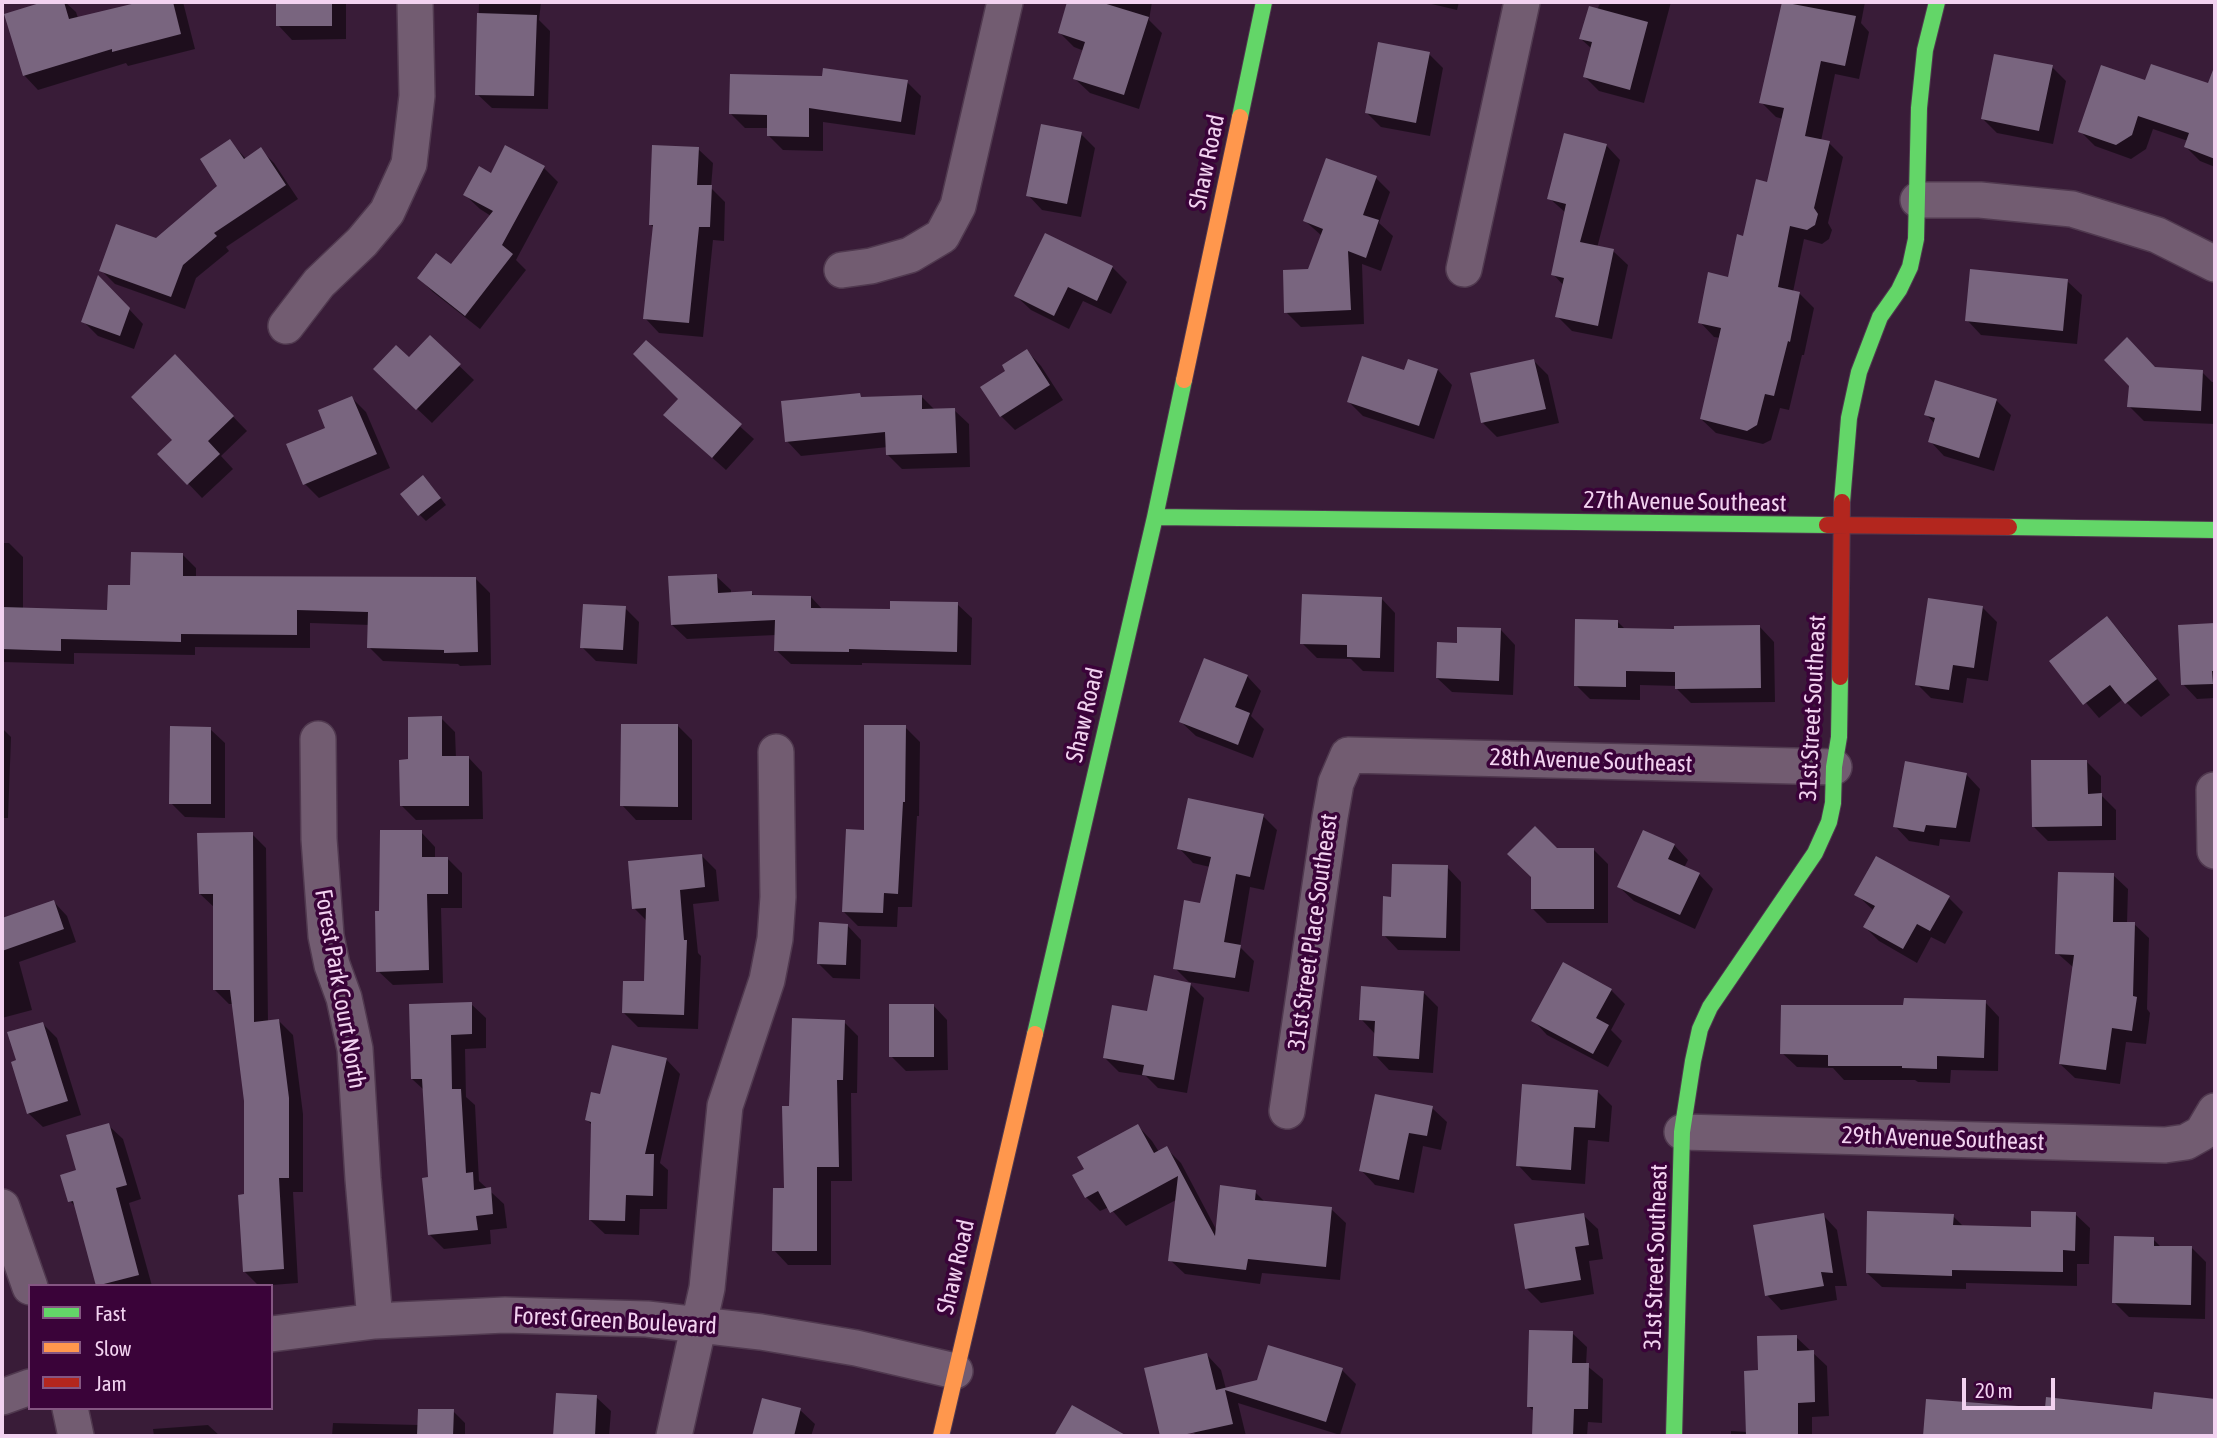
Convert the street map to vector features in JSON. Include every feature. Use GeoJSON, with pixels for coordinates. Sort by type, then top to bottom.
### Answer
{"type":"FeatureCollection","features":[{"type":"Feature","properties":{"kind":"street"},"geometry":{"type":"LineString","coordinates":[[286,326],[319,283],[362,242],[387,212],[409,164],[417,96],[415,2]]}},
{"type":"Feature","properties":{"kind":"street"},"geometry":{"type":"LineString","coordinates":[[842,270],[871,266],[910,255],[942,236],[958,205],[1005,2]]}},
{"type":"Feature","properties":{"kind":"street","name":"Shaw Road"},"geometry":{"type":"LineString","coordinates":[[941,1436],[1155,517],[1264,2]]}},
{"type":"Feature","properties":{"kind":"street"},"geometry":{"type":"LineString","coordinates":[[1464,269],[1522,2]]}},
{"type":"Feature","properties":{"kind":"street","name":"31st Street Southeast"},"geometry":{"type":"LineString","coordinates":[[1674,1436],[1682,1132],[1692,1061],[1700,1029],[1710,1007],[1815,853],[1829,822],[1839,737],[1843,468],[1851,407],[1871,337],[1910,267],[1916,239],[1919,108],[1925,50],[1937,2]]}},
{"type":"Feature","properties":{"kind":"street"},"geometry":{"type":"LineString","coordinates":[[1918,200],[1980,200],[2072,209],[2157,235],[2215,264]]}},
{"type":"Feature","properties":{"kind":"street","name":"27th Avenue Southeast"},"geometry":{"type":"LineString","coordinates":[[1155,517],[2215,530]]}},
{"type":"Feature","properties":{"kind":"street","name":"Forest Park Court North"},"geometry":{"type":"LineString","coordinates":[[318,739],[319,839],[326,936],[355,1049],[375,1321]]}},
{"type":"Feature","properties":{"kind":"street"},"geometry":{"type":"LineString","coordinates":[[674,1436],[707,1288],[725,1105],[767,980],[775,939],[778,897],[776,752]]}},
{"type":"Feature","properties":{"kind":"street","name":"28th Avenue Southeast"},"geometry":{"type":"LineString","coordinates":[[1348,755],[1834,767]]}},
{"type":"Feature","properties":{"kind":"street","name":"31st Street Place Southeast"},"geometry":{"type":"LineString","coordinates":[[1287,1111],[1329,817],[1336,782],[1348,755]]}},
{"type":"Feature","properties":{"kind":"street"},"geometry":{"type":"LineString","coordinates":[[2214,790],[2215,851]]}},
{"type":"Feature","properties":{"kind":"street","name":"29th Avenue Southeast"},"geometry":{"type":"LineString","coordinates":[[1682,1132],[2165,1145],[2186,1142],[2208,1122]]}},
{"type":"Feature","properties":{"kind":"street"},"geometry":{"type":"LineString","coordinates":[[2,1207],[29,1284]]}},
{"type":"Feature","properties":{"kind":"street","name":"Forest Green Boulevard"},"geometry":{"type":"LineString","coordinates":[[273,1334],[375,1321],[505,1315],[646,1319],[699,1324],[856,1348],[955,1371]]}},
{"type":"Feature","properties":{"kind":"street"},"geometry":{"type":"LineString","coordinates":[[2,1397],[28,1388]]}},
{"type":"Feature","properties":{"kind":"street"},"geometry":{"type":"LineString","coordinates":[[70,1410],[76,1436]]}},
{"type":"Feature","properties":{"kind":"building"},"geometry":{"type":"Polygon","coordinates":[[[43,2],[64,2],[69,19],[140,2],[173,2],[181,34],[112,52],[112,49],[23,76],[4,14],[43,2]]]}},
{"type":"Feature","properties":{"kind":"building"},"geometry":{"type":"Polygon","coordinates":[[[276,2],[332,2],[332,26],[276,26],[276,2]]]}},
{"type":"Feature","properties":{"kind":"building"},"geometry":{"type":"Polygon","coordinates":[[[1067,2],[1100,2],[1149,17],[1124,95],[1073,79],[1085,42],[1058,33],[1067,2]]]}},
{"type":"Feature","properties":{"kind":"building"},"geometry":{"type":"Polygon","coordinates":[[[1782,2],[1856,16],[1845,66],[1821,61],[1805,136],[1830,141],[1814,208],[1818,214],[1815,225],[1807,230],[1790,226],[1778,287],[1800,292],[1790,342],[1788,341],[1774,396],[1765,394],[1757,425],[1747,431],[1700,419],[1721,328],[1698,323],[1708,272],[1728,277],[1737,234],[1743,236],[1756,179],[1767,182],[1784,108],[1759,103],[1782,2]]]}},
{"type":"Feature","properties":{"kind":"building"},"geometry":{"type":"Polygon","coordinates":[[[1589,6],[1648,22],[1630,90],[1583,77],[1592,42],[1579,39],[1589,6]]]}},
{"type":"Feature","properties":{"kind":"building"},"geometry":{"type":"Polygon","coordinates":[[[477,13],[537,15],[534,96],[475,95],[477,13]]]}},
{"type":"Feature","properties":{"kind":"building"},"geometry":{"type":"Polygon","coordinates":[[[1378,42],[1430,52],[1416,123],[1365,113],[1378,42]]]}},
{"type":"Feature","properties":{"kind":"building"},"geometry":{"type":"Polygon","coordinates":[[[1994,54],[2053,65],[2039,131],[1981,119],[1994,54]]]}},
{"type":"Feature","properties":{"kind":"building"},"geometry":{"type":"Polygon","coordinates":[[[2151,64],[2208,83],[2215,70],[2215,159],[2184,147],[2189,133],[2138,116],[2132,135],[2116,145],[2078,132],[2101,65],[2145,80],[2151,64]]]}},
{"type":"Feature","properties":{"kind":"building"},"geometry":{"type":"Polygon","coordinates":[[[823,68],[908,80],[901,122],[809,108],[809,137],[767,136],[767,115],[729,114],[730,74],[822,76],[823,68]]]}},
{"type":"Feature","properties":{"kind":"building"},"geometry":{"type":"Polygon","coordinates":[[[1041,124],[1082,132],[1067,204],[1026,196],[1041,124]]]}},
{"type":"Feature","properties":{"kind":"building"},"geometry":{"type":"Polygon","coordinates":[[[1564,133],[1607,144],[1580,242],[1614,249],[1598,326],[1555,317],[1564,278],[1551,275],[1566,204],[1547,199],[1564,133]]]}},
{"type":"Feature","properties":{"kind":"building"},"geometry":{"type":"Polygon","coordinates":[[[230,139],[244,159],[261,147],[286,185],[214,233],[217,236],[183,265],[171,297],[99,271],[116,224],[156,238],[217,186],[200,159],[230,139]]]}},
{"type":"Feature","properties":{"kind":"building"},"geometry":{"type":"Polygon","coordinates":[[[505,145],[545,166],[502,245],[513,254],[465,316],[417,278],[436,253],[451,264],[493,211],[463,195],[479,166],[491,173],[505,145]]]}},
{"type":"Feature","properties":{"kind":"building"},"geometry":{"type":"Polygon","coordinates":[[[652,145],[699,147],[697,185],[712,185],[710,227],[699,227],[689,323],[643,319],[653,225],[649,225],[652,145]]]}},
{"type":"Feature","properties":{"kind":"building"},"geometry":{"type":"Polygon","coordinates":[[[1326,158],[1377,176],[1363,215],[1379,220],[1366,258],[1348,251],[1351,310],[1284,313],[1283,270],[1308,269],[1323,229],[1303,221],[1326,158]]]}},
{"type":"Feature","properties":{"kind":"building"},"geometry":{"type":"Polygon","coordinates":[[[1045,233],[1113,266],[1097,301],[1068,287],[1054,316],[1014,296],[1045,233]]]}},
{"type":"Feature","properties":{"kind":"building"},"geometry":{"type":"Polygon","coordinates":[[[1970,269],[2068,279],[2063,331],[1965,321],[1970,269]]]}},
{"type":"Feature","properties":{"kind":"building"},"geometry":{"type":"Polygon","coordinates":[[[98,275],[130,308],[120,336],[81,322],[98,275]]]}},
{"type":"Feature","properties":{"kind":"building"},"geometry":{"type":"Polygon","coordinates":[[[430,335],[461,364],[416,410],[373,369],[396,345],[409,357],[430,335]]]}},
{"type":"Feature","properties":{"kind":"building"},"geometry":{"type":"Polygon","coordinates":[[[2127,337],[2155,367],[2203,370],[2201,411],[2127,407],[2129,386],[2104,360],[2127,337]]]}},
{"type":"Feature","properties":{"kind":"building"},"geometry":{"type":"Polygon","coordinates":[[[646,340],[742,424],[712,458],[663,415],[678,399],[633,354],[646,340]]]}},
{"type":"Feature","properties":{"kind":"building"},"geometry":{"type":"Polygon","coordinates":[[[1027,349],[1050,385],[1000,417],[980,387],[1005,371],[1002,365],[1027,349]]]}},
{"type":"Feature","properties":{"kind":"building"},"geometry":{"type":"Polygon","coordinates":[[[175,354],[234,416],[208,441],[220,454],[187,485],[157,454],[172,440],[131,397],[175,354]]]}},
{"type":"Feature","properties":{"kind":"building"},"geometry":{"type":"Polygon","coordinates":[[[1362,356],[1404,370],[1408,359],[1438,369],[1419,426],[1347,402],[1362,356]]]}},
{"type":"Feature","properties":{"kind":"building"},"geometry":{"type":"Polygon","coordinates":[[[1534,359],[1546,409],[1481,423],[1470,373],[1534,359]]]}},
{"type":"Feature","properties":{"kind":"building"},"geometry":{"type":"Polygon","coordinates":[[[1935,380],[1997,399],[1979,458],[1928,442],[1935,418],[1924,415],[1935,380]]]}},
{"type":"Feature","properties":{"kind":"building"},"geometry":{"type":"Polygon","coordinates":[[[860,393],[861,397],[922,395],[922,409],[955,408],[957,453],[886,455],[885,432],[785,442],[781,401],[860,393]]]}},
{"type":"Feature","properties":{"kind":"building"},"geometry":{"type":"Polygon","coordinates":[[[352,396],[377,454],[303,485],[286,444],[325,428],[318,410],[352,396]]]}},
{"type":"Feature","properties":{"kind":"building"},"geometry":{"type":"Polygon","coordinates":[[[423,475],[441,498],[418,516],[400,494],[423,475]]]}},
{"type":"Feature","properties":{"kind":"building"},"geometry":{"type":"Polygon","coordinates":[[[131,552],[183,553],[183,576],[476,577],[478,652],[444,653],[444,650],[367,648],[368,612],[297,610],[297,635],[181,634],[181,642],[61,639],[61,651],[2,649],[2,607],[107,610],[108,585],[130,585],[131,552]]]}},
{"type":"Feature","properties":{"kind":"building"},"geometry":{"type":"Polygon","coordinates":[[[717,574],[718,593],[752,591],[752,595],[811,596],[811,608],[890,609],[890,601],[958,602],[957,652],[849,649],[849,652],[774,651],[775,620],[671,625],[668,576],[717,574]]]}},
{"type":"Feature","properties":{"kind":"building"},"geometry":{"type":"Polygon","coordinates":[[[1302,594],[1382,597],[1380,658],[1347,657],[1347,645],[1300,644],[1302,594]]]}},
{"type":"Feature","properties":{"kind":"building"},"geometry":{"type":"Polygon","coordinates":[[[1928,598],[1983,606],[1974,668],[1953,665],[1949,690],[1915,685],[1928,598]]]}},
{"type":"Feature","properties":{"kind":"building"},"geometry":{"type":"Polygon","coordinates":[[[583,604],[626,606],[623,650],[580,648],[583,604]]]}},
{"type":"Feature","properties":{"kind":"building"},"geometry":{"type":"Polygon","coordinates":[[[2107,616],[2157,679],[2125,704],[2110,685],[2083,705],[2049,661],[2107,616]]]}},
{"type":"Feature","properties":{"kind":"building"},"geometry":{"type":"Polygon","coordinates":[[[1575,619],[1618,620],[1618,628],[1674,629],[1674,626],[1760,625],[1761,688],[1675,689],[1675,672],[1626,671],[1626,687],[1574,686],[1575,619]]]}},
{"type":"Feature","properties":{"kind":"building"},"geometry":{"type":"Polygon","coordinates":[[[2215,623],[2213,684],[2181,685],[2178,625],[2215,623]]]}},
{"type":"Feature","properties":{"kind":"building"},"geometry":{"type":"Polygon","coordinates":[[[1457,627],[1501,628],[1499,681],[1436,678],[1437,642],[1457,643],[1457,627]]]}},
{"type":"Feature","properties":{"kind":"building"},"geometry":{"type":"Polygon","coordinates":[[[1204,658],[1248,675],[1235,707],[1250,713],[1238,745],[1179,722],[1204,658]]]}},
{"type":"Feature","properties":{"kind":"building"},"geometry":{"type":"Polygon","coordinates":[[[442,716],[442,756],[469,756],[469,806],[400,806],[399,760],[408,759],[408,717],[442,716]]]}},
{"type":"Feature","properties":{"kind":"building"},"geometry":{"type":"Polygon","coordinates":[[[621,724],[678,724],[678,807],[620,806],[621,724]]]}},
{"type":"Feature","properties":{"kind":"building"},"geometry":{"type":"Polygon","coordinates":[[[864,725],[906,725],[905,802],[898,894],[884,893],[883,913],[842,912],[846,829],[864,830],[864,725]]]}},
{"type":"Feature","properties":{"kind":"building"},"geometry":{"type":"Polygon","coordinates":[[[170,726],[211,727],[211,804],[169,804],[170,726]]]}},
{"type":"Feature","properties":{"kind":"building"},"geometry":{"type":"Polygon","coordinates":[[[2031,760],[2087,760],[2088,794],[2102,793],[2102,826],[2032,827],[2031,760]]]}},
{"type":"Feature","properties":{"kind":"building"},"geometry":{"type":"Polygon","coordinates":[[[1905,761],[1967,773],[1956,828],[1926,825],[1924,832],[1893,827],[1905,761]]]}},
{"type":"Feature","properties":{"kind":"building"},"geometry":{"type":"Polygon","coordinates":[[[1188,798],[1264,814],[1250,877],[1236,874],[1224,942],[1241,945],[1235,978],[1173,969],[1184,900],[1200,903],[1211,857],[1177,849],[1188,798]]]}},
{"type":"Feature","properties":{"kind":"building"},"geometry":{"type":"Polygon","coordinates":[[[1535,826],[1557,848],[1594,848],[1594,909],[1531,909],[1531,877],[1507,854],[1535,826]]]}},
{"type":"Feature","properties":{"kind":"building"},"geometry":{"type":"Polygon","coordinates":[[[380,830],[422,830],[422,857],[448,857],[448,894],[427,894],[429,970],[376,972],[375,911],[379,911],[380,830]]]}},
{"type":"Feature","properties":{"kind":"building"},"geometry":{"type":"Polygon","coordinates":[[[1643,830],[1675,844],[1668,859],[1700,873],[1680,915],[1617,887],[1643,830]]]}},
{"type":"Feature","properties":{"kind":"building"},"geometry":{"type":"Polygon","coordinates":[[[253,832],[254,1022],[279,1019],[289,1098],[289,1178],[279,1178],[284,1269],[243,1272],[238,1195],[244,1194],[244,1101],[230,990],[213,990],[213,894],[199,894],[197,833],[253,832]]]}},
{"type":"Feature","properties":{"kind":"building"},"geometry":{"type":"Polygon","coordinates":[[[702,854],[705,887],[680,890],[684,940],[687,940],[684,1015],[622,1013],[623,981],[644,981],[646,908],[632,909],[628,861],[702,854]]]}},
{"type":"Feature","properties":{"kind":"building"},"geometry":{"type":"Polygon","coordinates":[[[1876,856],[1950,896],[1930,931],[1917,924],[1903,949],[1863,927],[1875,906],[1854,895],[1876,856]]]}},
{"type":"Feature","properties":{"kind":"building"},"geometry":{"type":"Polygon","coordinates":[[[1392,864],[1448,865],[1446,938],[1382,936],[1383,896],[1391,897],[1392,864]]]}},
{"type":"Feature","properties":{"kind":"building"},"geometry":{"type":"Polygon","coordinates":[[[2058,872],[2114,873],[2113,922],[2135,922],[2133,996],[2137,997],[2132,1031],[2112,1028],[2106,1070],[2059,1064],[2074,955],[2055,954],[2058,872]]]}},
{"type":"Feature","properties":{"kind":"building"},"geometry":{"type":"Polygon","coordinates":[[[54,900],[64,929],[2,951],[2,918],[54,900]]]}},
{"type":"Feature","properties":{"kind":"building"},"geometry":{"type":"Polygon","coordinates":[[[819,922],[848,924],[846,965],[817,964],[819,922]]]}},
{"type":"Feature","properties":{"kind":"building"},"geometry":{"type":"Polygon","coordinates":[[[1563,962],[1612,989],[1596,1018],[1609,1025],[1593,1054],[1531,1021],[1563,962]]]}},
{"type":"Feature","properties":{"kind":"building"},"geometry":{"type":"Polygon","coordinates":[[[1154,975],[1191,983],[1174,1080],[1142,1075],[1144,1065],[1103,1058],[1112,1005],[1147,1011],[1154,975]]]}},
{"type":"Feature","properties":{"kind":"building"},"geometry":{"type":"Polygon","coordinates":[[[1361,986],[1424,991],[1419,1059],[1373,1056],[1375,1021],[1359,1020],[1361,986]]]}},
{"type":"Feature","properties":{"kind":"building"},"geometry":{"type":"Polygon","coordinates":[[[1904,998],[1986,1000],[1984,1058],[1937,1056],[1937,1069],[1828,1066],[1828,1055],[1780,1054],[1781,1005],[1903,1005],[1904,998]]]}},
{"type":"Feature","properties":{"kind":"building"},"geometry":{"type":"Polygon","coordinates":[[[472,1002],[472,1034],[451,1035],[452,1089],[461,1089],[466,1173],[473,1172],[474,1190],[491,1187],[493,1214],[476,1216],[478,1230],[428,1235],[422,1178],[428,1177],[422,1079],[411,1079],[409,1004],[472,1002]]]}},
{"type":"Feature","properties":{"kind":"building"},"geometry":{"type":"Polygon","coordinates":[[[889,1004],[934,1004],[934,1057],[889,1057],[889,1004]]]}},
{"type":"Feature","properties":{"kind":"building"},"geometry":{"type":"Polygon","coordinates":[[[792,1018],[845,1020],[843,1080],[837,1080],[839,1167],[817,1167],[817,1251],[772,1251],[773,1188],[784,1188],[782,1106],[789,1106],[792,1018]]]}},
{"type":"Feature","properties":{"kind":"building"},"geometry":{"type":"Polygon","coordinates":[[[43,1022],[68,1101],[27,1114],[11,1062],[16,1060],[7,1032],[43,1022]]]}},
{"type":"Feature","properties":{"kind":"building"},"geometry":{"type":"Polygon","coordinates":[[[612,1045],[667,1058],[645,1154],[654,1154],[653,1196],[626,1195],[625,1221],[589,1220],[591,1122],[585,1120],[591,1092],[600,1094],[612,1045]]]}},
{"type":"Feature","properties":{"kind":"building"},"geometry":{"type":"Polygon","coordinates":[[[1522,1084],[1598,1090],[1595,1128],[1574,1127],[1571,1170],[1516,1166],[1522,1084]]]}},
{"type":"Feature","properties":{"kind":"building"},"geometry":{"type":"Polygon","coordinates":[[[1375,1094],[1433,1106],[1427,1136],[1409,1133],[1399,1180],[1359,1171],[1375,1094]]]}},
{"type":"Feature","properties":{"kind":"building"},"geometry":{"type":"Polygon","coordinates":[[[109,1123],[127,1185],[116,1188],[139,1275],[95,1284],[73,1201],[68,1202],[60,1175],[76,1170],[66,1135],[109,1123]]]}},
{"type":"Feature","properties":{"kind":"building"},"geometry":{"type":"Polygon","coordinates":[[[1138,1124],[1154,1153],[1167,1146],[1215,1236],[1220,1185],[1256,1190],[1255,1200],[1332,1207],[1326,1267],[1248,1259],[1246,1270],[1168,1261],[1178,1176],[1110,1213],[1098,1191],[1085,1198],[1072,1175],[1084,1169],[1077,1157],[1138,1124]]]}},
{"type":"Feature","properties":{"kind":"building"},"geometry":{"type":"Polygon","coordinates":[[[1867,1211],[1954,1214],[1953,1225],[2031,1227],[2031,1211],[2076,1212],[2075,1251],[2063,1250],[2063,1272],[1952,1270],[1952,1276],[1866,1273],[1867,1211]]]}},
{"type":"Feature","properties":{"kind":"building"},"geometry":{"type":"Polygon","coordinates":[[[1584,1213],[1589,1245],[1575,1247],[1581,1280],[1525,1289],[1514,1224],[1584,1213]]]}},
{"type":"Feature","properties":{"kind":"building"},"geometry":{"type":"Polygon","coordinates":[[[1824,1213],[1833,1273],[1821,1272],[1824,1286],[1765,1296],[1753,1225],[1824,1213]]]}},
{"type":"Feature","properties":{"kind":"building"},"geometry":{"type":"Polygon","coordinates":[[[2114,1236],[2154,1237],[2154,1246],[2192,1246],[2191,1305],[2112,1303],[2114,1236]]]}},
{"type":"Feature","properties":{"kind":"building"},"geometry":{"type":"Polygon","coordinates":[[[1529,1330],[1573,1331],[1572,1363],[1589,1363],[1588,1409],[1574,1409],[1573,1436],[1532,1436],[1533,1407],[1527,1407],[1529,1330]]]}},
{"type":"Feature","properties":{"kind":"building"},"geometry":{"type":"Polygon","coordinates":[[[1797,1335],[1797,1351],[1814,1350],[1815,1402],[1798,1403],[1798,1436],[1746,1436],[1744,1371],[1758,1370],[1757,1336],[1797,1335]]]}},
{"type":"Feature","properties":{"kind":"building"},"geometry":{"type":"Polygon","coordinates":[[[1268,1345],[1343,1368],[1326,1422],[1225,1390],[1233,1424],[1178,1436],[1160,1436],[1144,1368],[1207,1353],[1216,1390],[1257,1380],[1268,1345]]]}},
{"type":"Feature","properties":{"kind":"building"},"geometry":{"type":"Polygon","coordinates":[[[2154,1392],[2215,1399],[2213,1436],[1923,1436],[1926,1399],[2045,1408],[2046,1397],[2152,1409],[2154,1392]]]}},
{"type":"Feature","properties":{"kind":"building"},"geometry":{"type":"Polygon","coordinates":[[[556,1393],[597,1395],[595,1436],[553,1436],[556,1393]]]}},
{"type":"Feature","properties":{"kind":"building"},"geometry":{"type":"Polygon","coordinates":[[[762,1398],[801,1408],[794,1436],[752,1436],[762,1398]]]}},
{"type":"Feature","properties":{"kind":"building"},"geometry":{"type":"Polygon","coordinates":[[[1072,1405],[1127,1436],[1054,1436],[1072,1405]]]}},
{"type":"Feature","properties":{"kind":"building"},"geometry":{"type":"Polygon","coordinates":[[[418,1409],[454,1409],[453,1436],[417,1436],[418,1409]]]}},
{"type":"Feature","properties":{"kind":"traffic: fast"},"geometry":{"type":"LineString","coordinates":[[1240,117],[1264,2]]}},
{"type":"Feature","properties":{"kind":"traffic: fast"},"geometry":{"type":"LineString","coordinates":[[1842,502],[1849,418],[1859,372],[1880,317],[1899,290],[1910,267],[1916,239],[1919,108],[1925,50],[1937,2]]}},
{"type":"Feature","properties":{"kind":"traffic: fast"},"geometry":{"type":"LineString","coordinates":[[1035,1034],[1155,517],[1184,380]]}},
{"type":"Feature","properties":{"kind":"traffic: fast"},"geometry":{"type":"LineString","coordinates":[[1155,517],[1827,525]]}},
{"type":"Feature","properties":{"kind":"traffic: fast"},"geometry":{"type":"LineString","coordinates":[[2009,527],[2215,530]]}},
{"type":"Feature","properties":{"kind":"traffic: fast"},"geometry":{"type":"LineString","coordinates":[[1674,1436],[1682,1132],[1693,1061],[1700,1029],[1710,1007],[1815,853],[1829,822],[1839,737],[1840,677]]}},
{"type":"Feature","properties":{"kind":"traffic: slow"},"geometry":{"type":"LineString","coordinates":[[1184,380],[1240,117]]}},
{"type":"Feature","properties":{"kind":"traffic: slow"},"geometry":{"type":"LineString","coordinates":[[941,1436],[1035,1034]]}},
{"type":"Feature","properties":{"kind":"traffic: jam"},"geometry":{"type":"LineString","coordinates":[[1840,677],[1842,502]]}},
{"type":"Feature","properties":{"kind":"traffic: jam"},"geometry":{"type":"LineString","coordinates":[[1827,525],[2009,527]]}}]}
